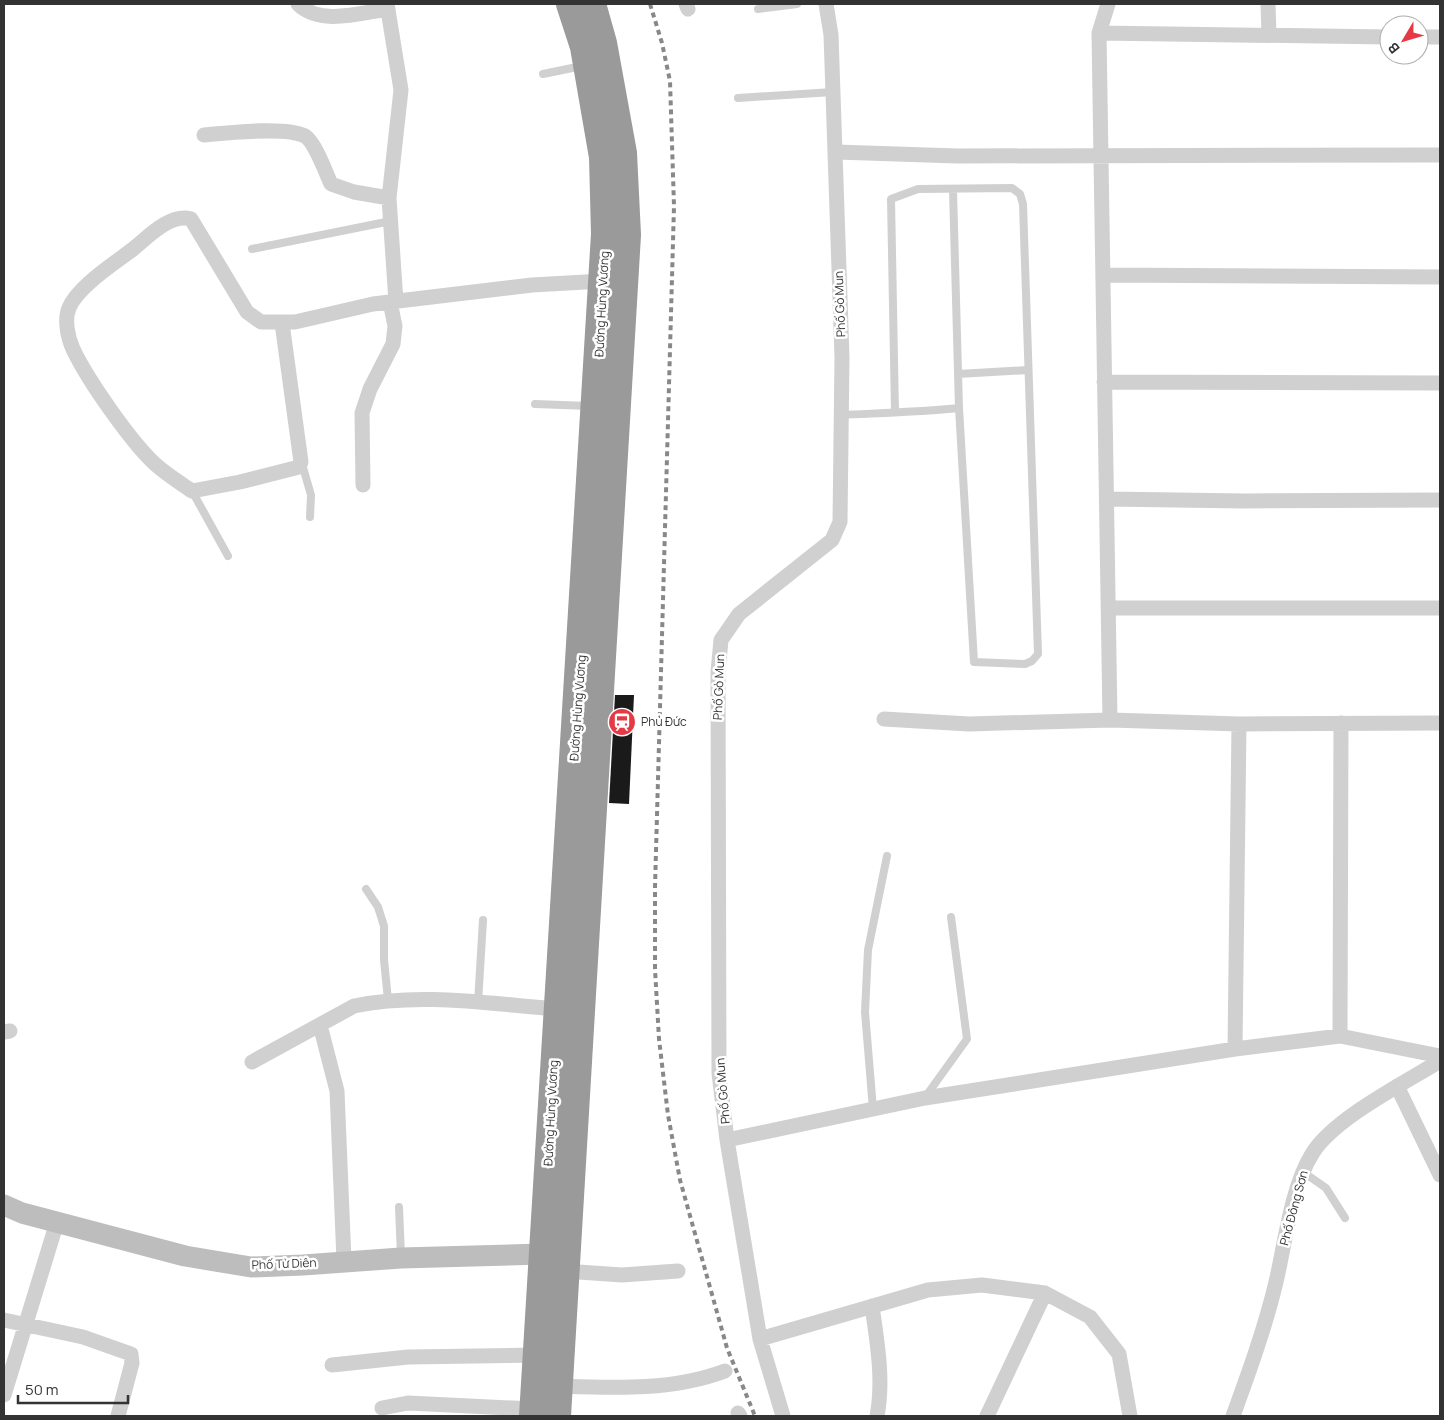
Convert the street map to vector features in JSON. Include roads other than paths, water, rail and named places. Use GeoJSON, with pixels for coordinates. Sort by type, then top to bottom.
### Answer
{"type":"FeatureCollection","features":[{"type":"Feature","properties":{"kind":"highway","name":"Đường Hùng Vương"},"geometry":{"type":"LineString","coordinates":[[541,1414],[536,1355],[596,406],[605,234],[603,157],[587,65],[570,4]]}},
{"type":"Feature","properties":{"kind":"highway","name":"Đường Hùng Vương"},"geometry":{"type":"LineString","coordinates":[[541,1414],[558,1386],[627,235],[623,153],[603,43],[592,4]]}},
{"type":"Feature","properties":{"kind":"street"},"geometry":{"type":"LineString","coordinates":[[298,4],[305,11],[336,17],[387,6],[401,90],[389,198],[395,326],[393,344],[370,389],[362,413],[363,485]]}},
{"type":"Feature","properties":{"kind":"street","name":"Phố Gò Mun"},"geometry":{"type":"LineString","coordinates":[[783,1416],[760,1339],[727,1140],[719,1073],[718,672],[721,640],[739,614],[832,540],[838,532],[840,522],[842,357],[831,35],[826,4]]}},
{"type":"Feature","properties":{"kind":"street"},"geometry":{"type":"LineString","coordinates":[[1108,4],[1099,33],[1104,382],[1110,608],[1110,720]]}},
{"type":"Feature","properties":{"kind":"street"},"geometry":{"type":"LineString","coordinates":[[1268,4],[1269,35]]}},
{"type":"Feature","properties":{"kind":"street"},"geometry":{"type":"LineString","coordinates":[[1099,33],[1379,37]]}},
{"type":"Feature","properties":{"kind":"street"},"geometry":{"type":"LineString","coordinates":[[204,134],[275,131],[305,136],[311,143],[332,184],[354,192],[389,198]]}},
{"type":"Feature","properties":{"kind":"street"},"geometry":{"type":"LineString","coordinates":[[836,152],[911,156],[1440,155]]}},
{"type":"Feature","properties":{"kind":"street"},"geometry":{"type":"LineString","coordinates":[[282,323],[301,462],[299,467],[293,470],[192,490],[154,464],[120,420],[73,348],[67,330],[68,310],[75,297],[105,271],[169,222],[182,216],[191,219],[197,227],[247,312],[261,322],[295,322],[373,304],[532,285],[603,281]]}},
{"type":"Feature","properties":{"kind":"street"},"geometry":{"type":"LineString","coordinates":[[1103,275],[1440,277]]}},
{"type":"Feature","properties":{"kind":"street"},"geometry":{"type":"LineString","coordinates":[[1104,382],[1440,383]]}},
{"type":"Feature","properties":{"kind":"street"},"geometry":{"type":"LineString","coordinates":[[1107,499],[1245,501],[1440,500]]}},
{"type":"Feature","properties":{"kind":"street"},"geometry":{"type":"LineString","coordinates":[[1110,608],[1440,608]]}},
{"type":"Feature","properties":{"kind":"street"},"geometry":{"type":"LineString","coordinates":[[884,719],[969,724],[1110,720],[1239,724],[1440,723]]}},
{"type":"Feature","properties":{"kind":"street"},"geometry":{"type":"LineString","coordinates":[[1340,1036],[1341,723]]}},
{"type":"Feature","properties":{"kind":"street"},"geometry":{"type":"LineString","coordinates":[[1235,1049],[1239,724]]}},
{"type":"Feature","properties":{"kind":"street"},"geometry":{"type":"LineString","coordinates":[[252,1062],[354,1006],[388,1000],[420,999],[557,1009]]}},
{"type":"Feature","properties":{"kind":"street"},"geometry":{"type":"LineString","coordinates":[[320,1025],[337,1092],[344,1261]]}},
{"type":"Feature","properties":{"kind":"street"},"geometry":{"type":"LineString","coordinates":[[727,1140],[925,1098],[1235,1049],[1340,1036],[1440,1056]]}},
{"type":"Feature","properties":{"kind":"street","name":"Phố Đông Sơn"},"geometry":{"type":"LineString","coordinates":[[1233,1416],[1276,1283],[1286,1234],[1303,1172],[1312,1153],[1332,1132],[1398,1086],[1440,1061]]}},
{"type":"Feature","properties":{"kind":"street"},"geometry":{"type":"LineString","coordinates":[[1398,1086],[1440,1175]]}},
{"type":"Feature","properties":{"kind":"street","name":"Phố Từ Diên"},"geometry":{"type":"LineString","coordinates":[[4,1205],[22,1213],[185,1256],[251,1267],[303,1266],[344,1261],[401,1258],[542,1254]]}},
{"type":"Feature","properties":{"kind":"street"},"geometry":{"type":"LineString","coordinates":[[4,1395],[57,1222]]}},
{"type":"Feature","properties":{"kind":"street"},"geometry":{"type":"LineString","coordinates":[[564,1271],[622,1275],[678,1271]]}},
{"type":"Feature","properties":{"kind":"street"},"geometry":{"type":"LineString","coordinates":[[760,1339],[928,1290],[973,1286],[1045,1293],[1090,1317],[1119,1354],[1130,1416]]}},
{"type":"Feature","properties":{"kind":"street"},"geometry":{"type":"LineString","coordinates":[[987,1416],[1045,1293]]}},
{"type":"Feature","properties":{"kind":"street"},"geometry":{"type":"LineString","coordinates":[[872,1306],[881,1397],[877,1416]]}},
{"type":"Feature","properties":{"kind":"street"},"geometry":{"type":"LineString","coordinates":[[4,1320],[84,1337],[131,1354],[132,1363],[118,1416]]}},
{"type":"Feature","properties":{"kind":"street"},"geometry":{"type":"LineString","coordinates":[[332,1365],[408,1357],[536,1355]]}},
{"type":"Feature","properties":{"kind":"street"},"geometry":{"type":"LineString","coordinates":[[558,1386],[614,1388],[656,1385],[704,1379],[725,1371]]}},
{"type":"Feature","properties":{"kind":"street"},"geometry":{"type":"LineString","coordinates":[[382,1408],[408,1403],[541,1414]]}},
{"type":"Feature","properties":{"kind":"lane"},"geometry":{"type":"LineString","coordinates":[[758,10],[797,4]]}},
{"type":"Feature","properties":{"kind":"lane"},"geometry":{"type":"LineString","coordinates":[[543,74],[587,65]]}},
{"type":"Feature","properties":{"kind":"lane"},"geometry":{"type":"LineString","coordinates":[[738,98],[833,92]]}},
{"type":"Feature","properties":{"kind":"lane"},"geometry":{"type":"LineString","coordinates":[[895,412],[891,199],[918,189],[1012,188],[1020,194],[1022,204],[1038,654],[1032,661],[1025,664],[974,662],[959,408],[953,190]]}},
{"type":"Feature","properties":{"kind":"lane"},"geometry":{"type":"LineString","coordinates":[[252,249],[391,221]]}},
{"type":"Feature","properties":{"kind":"lane"},"geometry":{"type":"LineString","coordinates":[[958,374],[1028,370]]}},
{"type":"Feature","properties":{"kind":"lane"},"geometry":{"type":"LineString","coordinates":[[535,404],[596,406]]}},
{"type":"Feature","properties":{"kind":"lane"},"geometry":{"type":"LineString","coordinates":[[842,415],[959,408]]}},
{"type":"Feature","properties":{"kind":"lane"},"geometry":{"type":"LineString","coordinates":[[301,462],[311,495],[310,517]]}},
{"type":"Feature","properties":{"kind":"lane"},"geometry":{"type":"LineString","coordinates":[[192,490],[228,556]]}},
{"type":"Feature","properties":{"kind":"lane"},"geometry":{"type":"LineString","coordinates":[[873,1109],[865,1012],[868,950],[887,856]]}},
{"type":"Feature","properties":{"kind":"lane"},"geometry":{"type":"LineString","coordinates":[[366,889],[378,907],[384,926],[384,960],[388,1000]]}},
{"type":"Feature","properties":{"kind":"lane"},"geometry":{"type":"LineString","coordinates":[[925,1098],[967,1040],[951,917]]}},
{"type":"Feature","properties":{"kind":"lane"},"geometry":{"type":"LineString","coordinates":[[478,1003],[483,920]]}},
{"type":"Feature","properties":{"kind":"lane"},"geometry":{"type":"LineString","coordinates":[[1303,1172],[1326,1188],[1345,1218]]}},
{"type":"Feature","properties":{"kind":"lane"},"geometry":{"type":"LineString","coordinates":[[399,1207],[401,1258]]}},
{"type":"Feature","properties":{"kind":"railway"},"geometry":{"type":"LineString","coordinates":[[650,4],[662,43],[670,81],[674,206],[655,887],[655,969],[659,1039],[668,1115],[680,1180],[727,1348],[755,1416]]}},
{"type":"Feature","properties":{"kind":"place","name":"Phủ Đức"},"geometry":{"type":"Point","coordinates":[622,722]}}]}
